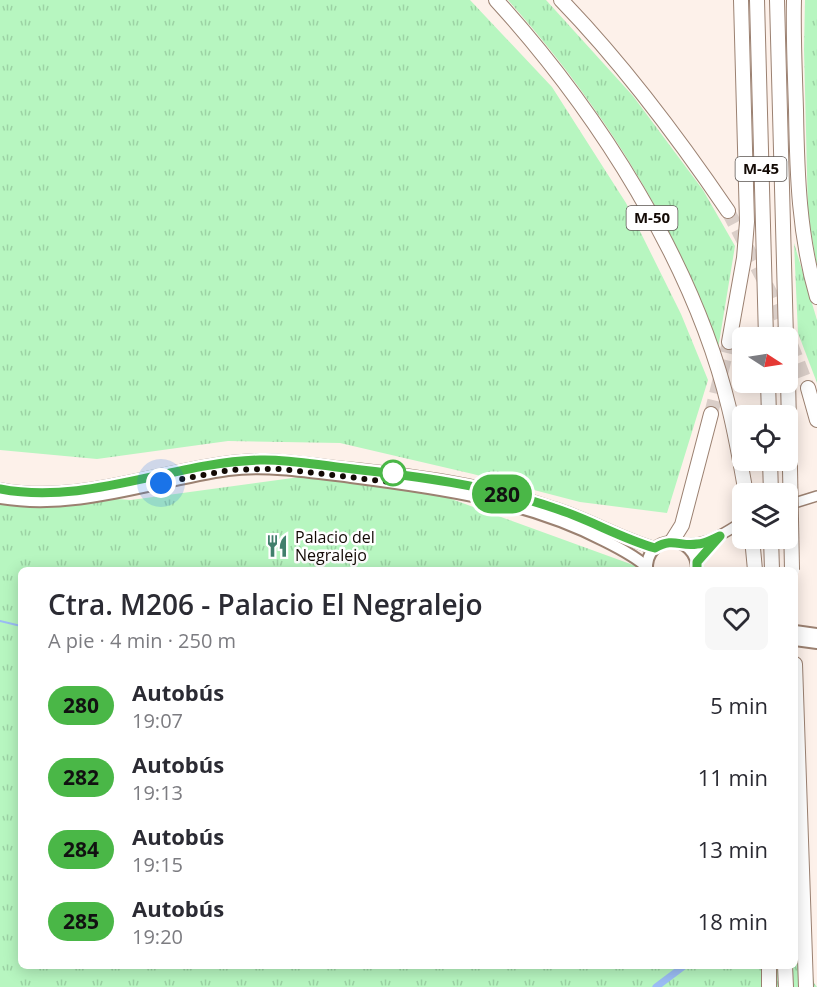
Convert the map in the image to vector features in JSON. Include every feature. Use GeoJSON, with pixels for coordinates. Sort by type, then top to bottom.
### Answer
{"type":"FeatureCollection","features":[{"type":"Feature","properties":{"kind":"highway","name":"M-50"},"geometry":{"type":"LineString","coordinates":[[496,0],[556,72],[600,133],[660,233],[690,296],[715,361],[729,407],[744,483]]}},
{"type":"Feature","properties":{"kind":"highway"},"geometry":{"type":"LineString","coordinates":[[561,0],[607,50],[657,111],[728,211]]}},
{"type":"Feature","properties":{"kind":"highway"},"geometry":{"type":"LineString","coordinates":[[729,342],[744,258],[747,222],[741,0]]}},
{"type":"Feature","properties":{"kind":"highway","name":"M-45"},"geometry":{"type":"LineString","coordinates":[[757,0],[766,327]]}},
{"type":"Feature","properties":{"kind":"highway","name":"M-45"},"geometry":{"type":"LineString","coordinates":[[777,0],[786,327]]}},
{"type":"Feature","properties":{"kind":"highway"},"geometry":{"type":"LineString","coordinates":[[794,0],[797,162],[803,234],[808,266],[817,297]]}},
{"type":"Feature","properties":{"kind":"highway"},"geometry":{"type":"LineString","coordinates":[[808,388],[817,420]]}},
{"type":"Feature","properties":{"kind":"highway"},"geometry":{"type":"LineString","coordinates":[[788,393],[792,567]]}},
{"type":"Feature","properties":{"kind":"highway"},"geometry":{"type":"LineString","coordinates":[[678,543],[711,414]]}},
{"type":"Feature","properties":{"kind":"highway"},"geometry":{"type":"LineString","coordinates":[[753,549],[755,567]]}},
{"type":"Feature","properties":{"kind":"highway"},"geometry":{"type":"LineString","coordinates":[[771,549],[772,567]]}},
{"type":"Feature","properties":{"kind":"highway"},"geometry":{"type":"LineString","coordinates":[[798,752],[806,987]]}},
{"type":"Feature","properties":{"kind":"highway"},"geometry":{"type":"LineString","coordinates":[[769,969],[769,987]]}},
{"type":"Feature","properties":{"kind":"highway"},"geometry":{"type":"LineString","coordinates":[[785,969],[786,987]]}},
{"type":"Feature","properties":{"kind":"main road"},"geometry":{"type":"LineString","coordinates":[[0,489],[32,492],[80,490],[215,464],[262,460],[282,461],[393,473],[489,490],[554,508],[634,542],[655,548]]}},
{"type":"Feature","properties":{"kind":"main road"},"geometry":{"type":"LineString","coordinates":[[0,498],[22,501],[72,501],[230,470],[282,469],[311,472],[413,485],[481,497],[551,518],[591,534],[621,549],[644,567]]}},
{"type":"Feature","properties":{"kind":"main road"},"geometry":{"type":"LineString","coordinates":[[647,567],[649,555],[663,543],[678,543],[693,552],[697,566]]}},
{"type":"Feature","properties":{"kind":"main road"},"geometry":{"type":"LineString","coordinates":[[798,631],[817,634]]}},
{"type":"Feature","properties":{"kind":"main road"},"geometry":{"type":"LineString","coordinates":[[798,640],[817,643]]}},
{"type":"Feature","properties":{"kind":"street"},"geometry":{"type":"LineString","coordinates":[[798,503],[817,496]]}},
{"type":"Feature","properties":{"kind":"street"},"geometry":{"type":"LineString","coordinates":[[678,543],[699,544],[732,528]]}},
{"type":"Feature","properties":{"kind":"street"},"geometry":{"type":"LineString","coordinates":[[697,566],[720,536]]}},
{"type":"Feature","properties":{"kind":"green space"},"geometry":{"type":"Polygon","coordinates":[[[0,0],[470,0],[552,87],[626,203],[681,314],[708,380],[667,513],[580,502],[340,443],[228,441],[97,459],[0,450],[0,0]]]}},
{"type":"Feature","properties":{"kind":"green space"},"geometry":{"type":"Polygon","coordinates":[[[508,0],[546,0],[633,96],[703,190],[735,246],[718,349],[680,254],[631,164],[573,79],[508,0]]]}},
{"type":"Feature","properties":{"kind":"green space"},"geometry":{"type":"Polygon","coordinates":[[[805,0],[817,0],[817,267],[808,214],[805,0]]]}},
{"type":"Feature","properties":{"kind":"green space"},"geometry":{"type":"Polygon","coordinates":[[[794,243],[817,320],[817,383],[798,327],[794,243]]]}},
{"type":"Feature","properties":{"kind":"green space"},"geometry":{"type":"Polygon","coordinates":[[[366,468],[639,567],[18,567],[18,969],[798,969],[798,878],[814,983],[817,987],[0,987],[0,491],[131,500],[366,468]]]}},
{"type":"Feature","properties":{"kind":"waterway"},"geometry":{"type":"LineString","coordinates":[[0,621],[18,625]]}},
{"type":"Feature","properties":{"kind":"waterway"},"geometry":{"type":"LineString","coordinates":[[656,987],[680,969]]}},
{"type":"Feature","properties":{"kind":"tunnel"},"geometry":{"type":"LineString","coordinates":[[728,211],[773,298],[808,388]]}},
{"type":"Feature","properties":{"kind":"tunnel"},"geometry":{"type":"LineString","coordinates":[[711,414],[729,342]]}},
{"type":"Feature","properties":{"kind":"bus line","name":"280"},"geometry":{"type":"LineString","coordinates":[[0,489],[32,492],[80,490],[198,466],[262,460],[393,473],[489,490],[554,508],[634,542],[655,548],[672,541],[699,544],[720,536],[704,551],[697,562],[697,567]]}},
{"type":"Feature","properties":{"kind":"place","name":"Palacio del Negralejo"},"geometry":{"type":"Point","coordinates":[277,546]}},
{"type":"Feature","properties":{"kind":"route"},"geometry":{"type":"LineString","coordinates":[[161,483],[240,469],[282,469],[390,482],[393,473]]}}]}
